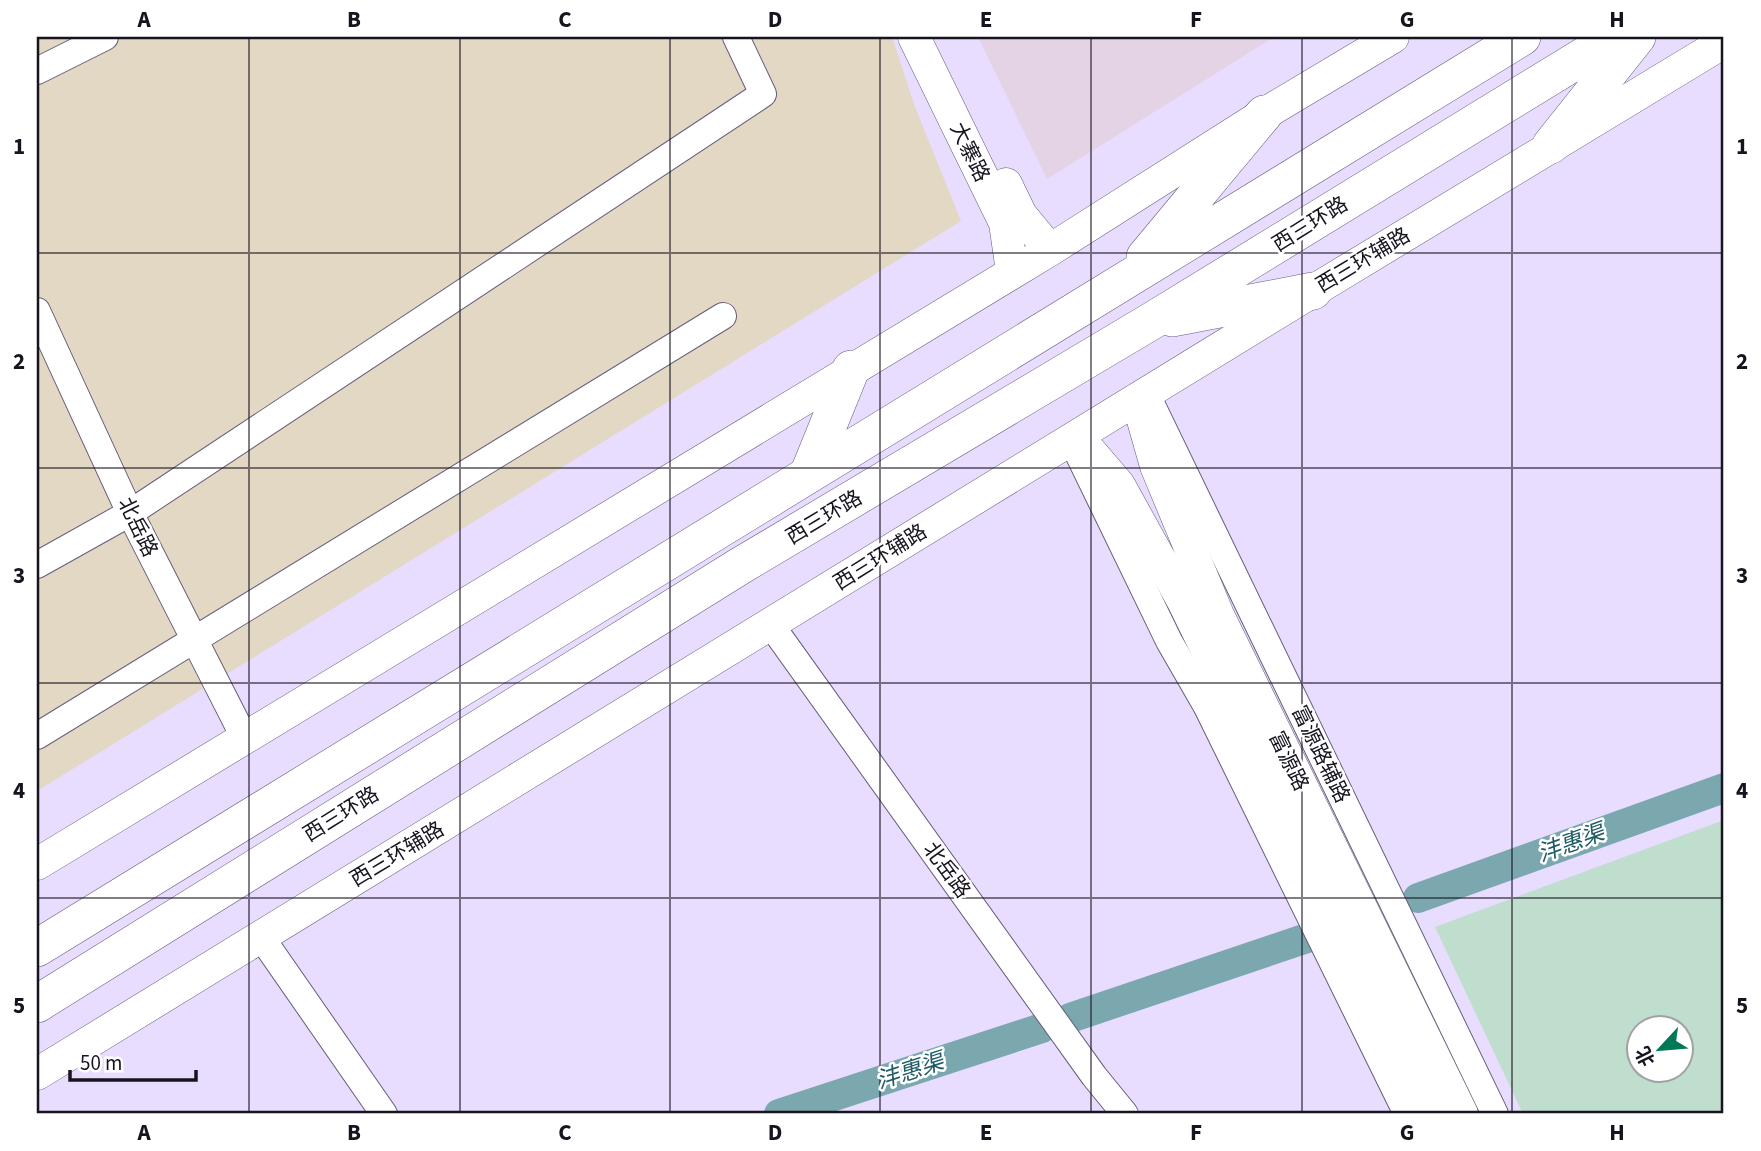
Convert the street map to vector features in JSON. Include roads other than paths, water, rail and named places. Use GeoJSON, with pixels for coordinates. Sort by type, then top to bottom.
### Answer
{"type":"FeatureCollection","features":[{"type":"Feature","properties":{"kind":"highway","name":"西三环路"},"geometry":{"type":"LineString","coordinates":[[37,948],[1522,37]]}},
{"type":"Feature","properties":{"kind":"highway","name":"西三环路"},"geometry":{"type":"LineString","coordinates":[[37,1004],[740,566],[1150,322],[1615,37]]}},
{"type":"Feature","properties":{"kind":"highway"},"geometry":{"type":"LineString","coordinates":[[1551,145],[1637,37]]}},
{"type":"Feature","properties":{"kind":"highway"},"geometry":{"type":"LineString","coordinates":[[1124,282],[1264,114]]}},
{"type":"Feature","properties":{"kind":"highway"},"geometry":{"type":"LineString","coordinates":[[1150,322],[1313,291]]}},
{"type":"Feature","properties":{"kind":"highway"},"geometry":{"type":"LineString","coordinates":[[808,475],[851,369]]}},
{"type":"Feature","properties":{"kind":"highway"},"geometry":{"type":"LineString","coordinates":[[37,928],[141,885]]}},
{"type":"Feature","properties":{"kind":"highway"},"geometry":{"type":"LineString","coordinates":[[37,1022],[104,962]]}},
{"type":"Feature","properties":{"kind":"main road","name":"大寨路"},"geometry":{"type":"LineString","coordinates":[[914,37],[1005,223],[1012,271]]}},
{"type":"Feature","properties":{"kind":"main road","name":"大寨路"},"geometry":{"type":"LineString","coordinates":[[934,37],[1021,215],[1049,250]]}},
{"type":"Feature","properties":{"kind":"main road"},"geometry":{"type":"LineString","coordinates":[[37,864],[1049,250],[1264,114],[1393,37]]}},
{"type":"Feature","properties":{"kind":"main road","name":"西三环辅路"},"geometry":{"type":"LineString","coordinates":[[37,1074],[1551,145],[1724,42]]}},
{"type":"Feature","properties":{"kind":"main road","name":"富源路"},"geometry":{"type":"LineString","coordinates":[[1141,396],[1156,466],[1218,615],[1462,1114]]}},
{"type":"Feature","properties":{"kind":"main road","name":"富源路"},"geometry":{"type":"LineString","coordinates":[[1074,438],[1119,485],[1183,601],[1434,1114]]}},
{"type":"Feature","properties":{"kind":"street"},"geometry":{"type":"LineString","coordinates":[[37,71],[105,37]]}},
{"type":"Feature","properties":{"kind":"street"},"geometry":{"type":"LineString","coordinates":[[37,565],[131,513],[763,94],[736,37]]}},
{"type":"Feature","properties":{"kind":"street","name":"北岳路"},"geometry":{"type":"LineString","coordinates":[[37,311],[131,513],[245,740]]}},
{"type":"Feature","properties":{"kind":"street"},"geometry":{"type":"LineString","coordinates":[[37,736],[723,316]]}},
{"type":"Feature","properties":{"kind":"street","name":"富源路辅路"},"geometry":{"type":"LineString","coordinates":[[1141,396],[1495,1114]]}},
{"type":"Feature","properties":{"kind":"street"},"geometry":{"type":"LineString","coordinates":[[1074,438],[1169,641],[1207,707],[1407,1114]]}},
{"type":"Feature","properties":{"kind":"street","name":"北岳路"},"geometry":{"type":"LineString","coordinates":[[771,625],[1094,1076],[1125,1114]]}},
{"type":"Feature","properties":{"kind":"street"},"geometry":{"type":"LineString","coordinates":[[261,936],[384,1114]]}},
{"type":"Feature","properties":{"kind":"waterway","name":"沣惠渠"},"geometry":{"type":"LineString","coordinates":[[1418,898],[1724,788]]}},
{"type":"Feature","properties":{"kind":"waterway","name":"沣惠渠"},"geometry":{"type":"LineString","coordinates":[[1070,1018],[1307,938]]}},
{"type":"Feature","properties":{"kind":"waterway","name":"沣惠渠"},"geometry":{"type":"LineString","coordinates":[[779,1114],[1042,1028]]}}]}
